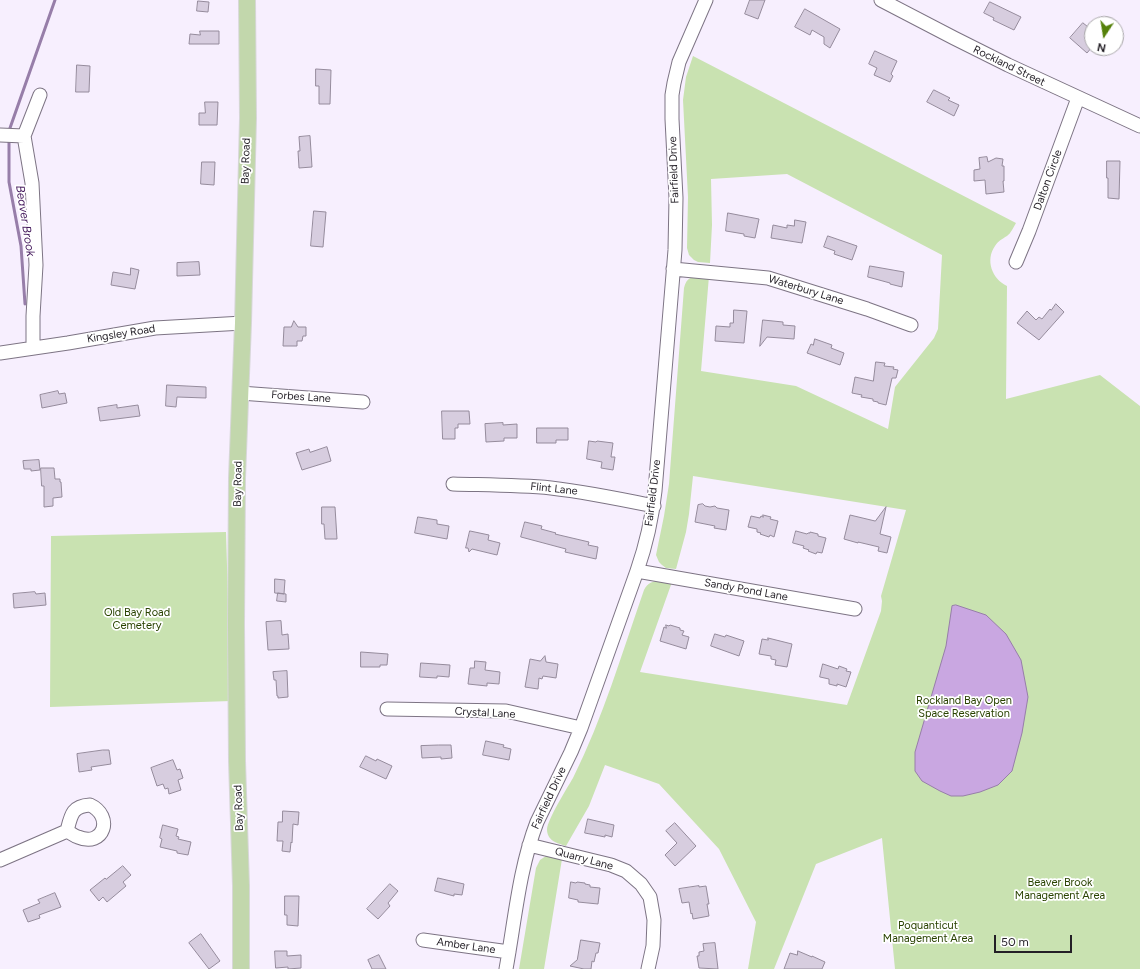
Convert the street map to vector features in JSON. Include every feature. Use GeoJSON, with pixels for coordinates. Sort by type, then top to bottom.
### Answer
{"type":"FeatureCollection","features":[{"type":"Feature","properties":{"kind":"main road","name":"Bay Road"},"geometry":{"type":"LineString","coordinates":[[241,969],[241,886],[237,761],[236,624],[237,478],[243,323],[248,118],[247,0]]}},
{"type":"Feature","properties":{"kind":"street","name":"Fairfield Drive"},"geometry":{"type":"LineString","coordinates":[[506,969],[521,878],[529,845],[537,822],[581,728],[644,552],[654,506],[674,269],[676,198],[672,95],[679,62],[706,0]]}},
{"type":"Feature","properties":{"kind":"street","name":"Rockland Street"},"geometry":{"type":"LineString","coordinates":[[882,0],[974,48],[1140,126]]}},
{"type":"Feature","properties":{"kind":"street"},"geometry":{"type":"LineString","coordinates":[[33,348],[33,316],[36,280],[35,243],[32,184],[24,136],[40,95]]}},
{"type":"Feature","properties":{"kind":"street","name":"Dalton Circle"},"geometry":{"type":"LineString","coordinates":[[1016,262],[1078,98]]}},
{"type":"Feature","properties":{"kind":"street"},"geometry":{"type":"LineString","coordinates":[[0,135],[24,136]]}},
{"type":"Feature","properties":{"kind":"street","name":"Waterbury Lane"},"geometry":{"type":"LineString","coordinates":[[674,269],[768,278],[867,309],[911,325]]}},
{"type":"Feature","properties":{"kind":"street","name":"Kingsley Road"},"geometry":{"type":"LineString","coordinates":[[0,353],[155,328],[243,323]]}},
{"type":"Feature","properties":{"kind":"street","name":"Forbes Lane"},"geometry":{"type":"LineString","coordinates":[[240,392],[362,402]]}},
{"type":"Feature","properties":{"kind":"street","name":"Flint Lane"},"geometry":{"type":"LineString","coordinates":[[453,484],[511,485],[551,488],[604,495],[654,506]]}},
{"type":"Feature","properties":{"kind":"street","name":"Sandy Pond Lane"},"geometry":{"type":"LineString","coordinates":[[637,571],[855,609]]}},
{"type":"Feature","properties":{"kind":"street","name":"Crystal Lane"},"geometry":{"type":"LineString","coordinates":[[387,709],[506,711],[581,728]]}},
{"type":"Feature","properties":{"kind":"street"},"geometry":{"type":"LineString","coordinates":[[0,860],[67,831]]}},
{"type":"Feature","properties":{"kind":"street","name":"Quarry Lane"},"geometry":{"type":"LineString","coordinates":[[529,845],[611,864],[626,871],[641,884],[650,898],[654,920],[648,969]]}},
{"type":"Feature","properties":{"kind":"street","name":"Amber Lane"},"geometry":{"type":"LineString","coordinates":[[423,940],[509,952]]}},
{"type":"Feature","properties":{"kind":"green space","name":"Rockland Bay Open Space Reservation"},"geometry":{"type":"Polygon","coordinates":[[[693,56],[1016,223],[1008,235],[996,244],[992,251],[990,263],[997,279],[1007,286],[1006,399],[1100,375],[1140,406],[1140,969],[895,969],[882,838],[816,864],[774,969],[748,969],[756,922],[719,849],[659,784],[605,765],[589,806],[566,846],[553,841],[547,833],[548,824],[573,778],[594,732],[646,586],[656,581],[672,582],[640,672],[847,705],[881,611],[881,596],[906,510],[693,476],[686,532],[676,569],[666,568],[659,562],[656,555],[669,484],[684,288],[687,280],[697,276],[709,276],[701,371],[796,386],[888,429],[895,387],[934,338],[938,329],[942,255],[787,174],[711,179],[712,225],[710,263],[698,262],[689,255],[687,248],[688,197],[683,100],[686,77],[693,56]]]}},
{"type":"Feature","properties":{"kind":"green space","name":"Old Bay Road Cemetery"},"geometry":{"type":"Polygon","coordinates":[[[226,532],[231,701],[50,707],[51,536],[226,532]]]}},
{"type":"Feature","properties":{"kind":"green space"},"geometry":{"type":"Polygon","coordinates":[[[546,856],[562,859],[544,969],[519,969],[536,868],[540,860],[546,856]]]}},
{"type":"Feature","properties":{"kind":"shaded area"},"geometry":{"type":"Polygon","coordinates":[[[956,605],[986,615],[1006,634],[1021,660],[1028,697],[1022,733],[1012,771],[998,785],[980,792],[963,796],[951,796],[940,791],[922,781],[915,771],[915,752],[946,646],[952,606],[956,605]]]}},
{"type":"Feature","properties":{"kind":"building"},"geometry":{"type":"Polygon","coordinates":[[[750,0],[765,0],[758,19],[745,14],[750,0]]]}},
{"type":"Feature","properties":{"kind":"building"},"geometry":{"type":"Polygon","coordinates":[[[198,1],[209,2],[208,12],[197,11],[198,1]]]}},
{"type":"Feature","properties":{"kind":"building"},"geometry":{"type":"Polygon","coordinates":[[[990,2],[1021,17],[1014,30],[993,20],[994,18],[984,13],[990,2]]]}},
{"type":"Feature","properties":{"kind":"building"},"geometry":{"type":"Polygon","coordinates":[[[805,9],[840,29],[830,48],[824,44],[824,37],[812,30],[810,35],[795,27],[805,9]]]}},
{"type":"Feature","properties":{"kind":"building"},"geometry":{"type":"Polygon","coordinates":[[[1083,23],[1084,24],[1084,50],[1070,38],[1083,23]]]}},
{"type":"Feature","properties":{"kind":"building"},"geometry":{"type":"Polygon","coordinates":[[[200,31],[219,31],[219,44],[189,44],[190,34],[200,35],[200,31]]]}},
{"type":"Feature","properties":{"kind":"building"},"geometry":{"type":"Polygon","coordinates":[[[875,51],[897,61],[891,74],[893,76],[890,82],[874,75],[877,68],[869,64],[875,51]]]}},
{"type":"Feature","properties":{"kind":"building"},"geometry":{"type":"Polygon","coordinates":[[[77,65],[90,66],[89,92],[76,92],[77,65]]]}},
{"type":"Feature","properties":{"kind":"building"},"geometry":{"type":"Polygon","coordinates":[[[316,69],[331,70],[330,104],[319,104],[319,86],[316,86],[316,69]]]}},
{"type":"Feature","properties":{"kind":"building"},"geometry":{"type":"Polygon","coordinates":[[[934,90],[950,98],[948,100],[959,105],[954,116],[927,102],[934,90]]]}},
{"type":"Feature","properties":{"kind":"building"},"geometry":{"type":"Polygon","coordinates":[[[205,102],[218,102],[217,125],[199,125],[199,113],[205,113],[205,102]]]}},
{"type":"Feature","properties":{"kind":"building"},"geometry":{"type":"Polygon","coordinates":[[[310,136],[312,167],[299,168],[299,137],[310,136]]]}},
{"type":"Feature","properties":{"kind":"building"},"geometry":{"type":"Polygon","coordinates":[[[987,157],[988,162],[996,158],[1003,159],[1002,166],[1004,166],[1004,192],[986,194],[985,180],[974,181],[974,170],[980,169],[979,158],[987,157]]]}},
{"type":"Feature","properties":{"kind":"building"},"geometry":{"type":"Polygon","coordinates":[[[1107,161],[1120,161],[1119,199],[1108,198],[1107,161]]]}},
{"type":"Feature","properties":{"kind":"building"},"geometry":{"type":"Polygon","coordinates":[[[202,162],[215,162],[214,185],[201,184],[202,162]]]}},
{"type":"Feature","properties":{"kind":"building"},"geometry":{"type":"Polygon","coordinates":[[[314,211],[326,212],[323,247],[311,246],[314,211]]]}},
{"type":"Feature","properties":{"kind":"building"},"geometry":{"type":"Polygon","coordinates":[[[728,213],[759,219],[755,238],[744,236],[744,234],[726,231],[728,213]]]}},
{"type":"Feature","properties":{"kind":"building"},"geometry":{"type":"Polygon","coordinates":[[[795,220],[806,222],[802,243],[771,238],[773,225],[787,228],[787,225],[794,226],[795,220]]]}},
{"type":"Feature","properties":{"kind":"building"},"geometry":{"type":"Polygon","coordinates":[[[828,236],[857,246],[852,260],[834,254],[835,251],[824,247],[828,236]]]}},
{"type":"Feature","properties":{"kind":"building"},"geometry":{"type":"Polygon","coordinates":[[[199,262],[200,275],[177,276],[177,263],[199,262]]]}},
{"type":"Feature","properties":{"kind":"building"},"geometry":{"type":"Polygon","coordinates":[[[870,266],[904,272],[902,287],[868,277],[870,266]]]}},
{"type":"Feature","properties":{"kind":"building"},"geometry":{"type":"Polygon","coordinates":[[[131,268],[139,270],[135,289],[111,285],[113,272],[130,275],[131,268]]]}},
{"type":"Feature","properties":{"kind":"building"},"geometry":{"type":"Polygon","coordinates":[[[1056,304],[1064,312],[1039,340],[1017,323],[1027,311],[1036,320],[1039,317],[1042,319],[1056,304]]]}},
{"type":"Feature","properties":{"kind":"building"},"geometry":{"type":"Polygon","coordinates":[[[734,310],[747,311],[744,343],[715,341],[716,326],[730,327],[730,323],[733,323],[734,310]]]}},
{"type":"Feature","properties":{"kind":"building"},"geometry":{"type":"Polygon","coordinates":[[[763,320],[783,322],[783,325],[795,326],[794,339],[767,337],[760,346],[763,320]]]}},
{"type":"Feature","properties":{"kind":"building"},"geometry":{"type":"Polygon","coordinates":[[[294,321],[298,327],[306,327],[306,336],[303,336],[302,341],[297,341],[297,346],[283,346],[284,327],[291,327],[294,321]]]}},
{"type":"Feature","properties":{"kind":"building"},"geometry":{"type":"Polygon","coordinates":[[[815,339],[832,345],[831,348],[844,353],[840,365],[807,353],[811,344],[813,345],[815,339]]]}},
{"type":"Feature","properties":{"kind":"building"},"geometry":{"type":"Polygon","coordinates":[[[876,362],[885,363],[884,366],[894,367],[893,369],[898,370],[896,378],[892,378],[886,405],[873,401],[873,399],[861,397],[862,395],[852,393],[855,377],[873,381],[876,362]]]}},
{"type":"Feature","properties":{"kind":"building"},"geometry":{"type":"Polygon","coordinates":[[[167,385],[206,387],[206,398],[177,397],[176,407],[166,406],[167,385]]]}},
{"type":"Feature","properties":{"kind":"building"},"geometry":{"type":"Polygon","coordinates":[[[58,391],[59,394],[65,393],[67,403],[42,408],[40,395],[58,391]]]}},
{"type":"Feature","properties":{"kind":"building"},"geometry":{"type":"Polygon","coordinates":[[[117,405],[117,408],[138,405],[140,416],[100,421],[98,408],[117,405]]]}},
{"type":"Feature","properties":{"kind":"building"},"geometry":{"type":"Polygon","coordinates":[[[442,411],[469,411],[470,424],[458,424],[458,428],[455,428],[455,439],[443,439],[442,411]]]}},
{"type":"Feature","properties":{"kind":"building"},"geometry":{"type":"Polygon","coordinates":[[[503,423],[503,425],[517,424],[517,438],[504,438],[504,441],[486,442],[485,424],[503,423]]]}},
{"type":"Feature","properties":{"kind":"building"},"geometry":{"type":"Polygon","coordinates":[[[537,428],[568,428],[568,440],[556,440],[556,443],[537,443],[537,428]]]}},
{"type":"Feature","properties":{"kind":"building"},"geometry":{"type":"Polygon","coordinates":[[[589,441],[613,443],[611,457],[615,457],[613,470],[601,468],[602,462],[587,459],[589,441]]]}},
{"type":"Feature","properties":{"kind":"building"},"geometry":{"type":"Polygon","coordinates":[[[327,447],[331,461],[302,470],[296,453],[309,449],[310,452],[327,447]]]}},
{"type":"Feature","properties":{"kind":"building"},"geometry":{"type":"Polygon","coordinates":[[[39,460],[40,470],[31,471],[31,469],[24,469],[23,461],[39,460]]]}},
{"type":"Feature","properties":{"kind":"building"},"geometry":{"type":"Polygon","coordinates":[[[41,468],[54,468],[55,479],[60,479],[61,482],[62,497],[53,498],[53,506],[44,507],[44,486],[42,486],[41,468]]]}},
{"type":"Feature","properties":{"kind":"building"},"geometry":{"type":"Polygon","coordinates":[[[703,504],[705,506],[715,506],[717,508],[729,510],[726,530],[695,522],[698,505],[703,504]]]}},
{"type":"Feature","properties":{"kind":"building"},"geometry":{"type":"Polygon","coordinates":[[[322,507],[335,507],[337,539],[325,539],[324,524],[322,524],[322,507]]]}},
{"type":"Feature","properties":{"kind":"building"},"geometry":{"type":"Polygon","coordinates":[[[886,507],[880,534],[891,537],[887,553],[878,551],[879,547],[844,539],[850,515],[875,521],[886,507]]]}},
{"type":"Feature","properties":{"kind":"building"},"geometry":{"type":"Polygon","coordinates":[[[763,515],[778,521],[774,537],[760,534],[761,533],[757,532],[757,529],[748,527],[751,516],[760,518],[761,516],[763,517],[763,515]]]}},
{"type":"Feature","properties":{"kind":"building"},"geometry":{"type":"Polygon","coordinates":[[[418,517],[437,520],[437,524],[449,526],[447,539],[415,533],[418,517]]]}},
{"type":"Feature","properties":{"kind":"building"},"geometry":{"type":"Polygon","coordinates":[[[525,522],[542,526],[541,529],[556,533],[555,534],[589,542],[588,545],[598,547],[596,559],[565,552],[566,549],[521,537],[525,522]]]}},
{"type":"Feature","properties":{"kind":"building"},"geometry":{"type":"Polygon","coordinates":[[[470,531],[489,535],[488,540],[500,543],[497,555],[472,549],[469,552],[468,548],[466,548],[470,531]]]}},
{"type":"Feature","properties":{"kind":"building"},"geometry":{"type":"Polygon","coordinates":[[[796,531],[807,534],[810,532],[826,538],[822,553],[817,552],[816,554],[803,548],[804,546],[793,543],[796,531]]]}},
{"type":"Feature","properties":{"kind":"building"},"geometry":{"type":"Polygon","coordinates":[[[275,579],[285,580],[284,594],[275,593],[275,579]]]}},
{"type":"Feature","properties":{"kind":"building"},"geometry":{"type":"Polygon","coordinates":[[[35,592],[36,594],[45,593],[46,605],[14,608],[13,594],[35,592]]]}},
{"type":"Feature","properties":{"kind":"building"},"geometry":{"type":"Polygon","coordinates":[[[278,593],[286,594],[286,602],[277,601],[278,593]]]}},
{"type":"Feature","properties":{"kind":"building"},"geometry":{"type":"Polygon","coordinates":[[[281,621],[282,635],[288,634],[289,649],[268,650],[266,622],[281,621]]]}},
{"type":"Feature","properties":{"kind":"building"},"geometry":{"type":"Polygon","coordinates":[[[666,625],[680,628],[680,630],[684,631],[682,635],[689,637],[686,649],[660,641],[666,625]]]}},
{"type":"Feature","properties":{"kind":"building"},"geometry":{"type":"Polygon","coordinates":[[[715,634],[725,637],[726,635],[744,641],[739,656],[711,646],[715,634]]]}},
{"type":"Feature","properties":{"kind":"building"},"geometry":{"type":"Polygon","coordinates":[[[768,638],[792,644],[787,667],[775,665],[776,660],[771,659],[771,656],[759,654],[762,639],[768,640],[768,638]]]}},
{"type":"Feature","properties":{"kind":"building"},"geometry":{"type":"Polygon","coordinates":[[[361,652],[388,654],[387,665],[380,665],[380,667],[361,667],[361,652]]]}},
{"type":"Feature","properties":{"kind":"building"},"geometry":{"type":"Polygon","coordinates":[[[545,656],[546,662],[558,664],[556,678],[543,676],[542,679],[539,678],[538,689],[525,687],[530,659],[540,661],[545,656]]]}},
{"type":"Feature","properties":{"kind":"building"},"geometry":{"type":"Polygon","coordinates":[[[475,661],[486,662],[485,670],[500,672],[499,684],[487,683],[487,686],[468,684],[470,668],[474,668],[475,661]]]}},
{"type":"Feature","properties":{"kind":"building"},"geometry":{"type":"Polygon","coordinates":[[[421,663],[450,665],[449,677],[420,677],[421,663]]]}},
{"type":"Feature","properties":{"kind":"building"},"geometry":{"type":"Polygon","coordinates":[[[823,664],[838,669],[839,666],[847,669],[846,671],[851,672],[846,687],[837,684],[837,686],[829,684],[829,679],[820,677],[823,664]]]}},
{"type":"Feature","properties":{"kind":"building"},"geometry":{"type":"Polygon","coordinates":[[[287,671],[288,697],[278,698],[276,680],[274,680],[273,672],[287,671]]]}},
{"type":"Feature","properties":{"kind":"building"},"geometry":{"type":"Polygon","coordinates":[[[486,741],[504,745],[503,747],[511,749],[509,760],[483,755],[486,741]]]}},
{"type":"Feature","properties":{"kind":"building"},"geometry":{"type":"Polygon","coordinates":[[[451,745],[452,758],[422,758],[421,746],[451,745]]]}},
{"type":"Feature","properties":{"kind":"building"},"geometry":{"type":"Polygon","coordinates":[[[109,750],[111,764],[91,767],[92,770],[79,772],[77,754],[109,750]]]}},
{"type":"Feature","properties":{"kind":"building"},"geometry":{"type":"Polygon","coordinates":[[[366,756],[392,766],[386,779],[360,767],[366,756]]]}},
{"type":"Feature","properties":{"kind":"building"},"geometry":{"type":"Polygon","coordinates":[[[173,760],[177,770],[180,769],[183,778],[178,780],[181,790],[169,794],[168,788],[165,789],[163,784],[157,786],[151,768],[173,760]]]}},
{"type":"Feature","properties":{"kind":"building"},"geometry":{"type":"Polygon","coordinates":[[[283,811],[299,812],[298,825],[293,824],[290,852],[282,851],[283,841],[277,841],[278,822],[282,822],[283,811]]]}},
{"type":"Feature","properties":{"kind":"building"},"geometry":{"type":"Polygon","coordinates":[[[588,819],[614,825],[612,837],[585,833],[588,819]]]}},
{"type":"Feature","properties":{"kind":"building"},"geometry":{"type":"Polygon","coordinates":[[[675,823],[696,846],[675,866],[665,855],[677,843],[666,831],[675,823]]]}},
{"type":"Feature","properties":{"kind":"building"},"geometry":{"type":"Polygon","coordinates":[[[163,825],[178,829],[176,836],[179,837],[178,839],[191,842],[188,855],[160,847],[162,839],[160,838],[163,825]]]}},
{"type":"Feature","properties":{"kind":"building"},"geometry":{"type":"Polygon","coordinates":[[[123,866],[131,875],[123,882],[126,886],[107,902],[103,897],[99,901],[90,890],[123,866]]]}},
{"type":"Feature","properties":{"kind":"building"},"geometry":{"type":"Polygon","coordinates":[[[438,878],[464,884],[462,895],[454,894],[454,896],[435,891],[438,878]]]}},
{"type":"Feature","properties":{"kind":"building"},"geometry":{"type":"Polygon","coordinates":[[[571,882],[585,883],[590,885],[590,887],[600,888],[598,904],[578,902],[578,900],[569,898],[571,882]]]}},
{"type":"Feature","properties":{"kind":"building"},"geometry":{"type":"Polygon","coordinates":[[[390,884],[398,891],[388,903],[390,906],[378,919],[367,909],[390,884]]]}},
{"type":"Feature","properties":{"kind":"building"},"geometry":{"type":"Polygon","coordinates":[[[706,886],[709,916],[693,919],[689,902],[682,903],[679,889],[706,886]]]}},
{"type":"Feature","properties":{"kind":"building"},"geometry":{"type":"Polygon","coordinates":[[[55,893],[61,907],[39,915],[40,918],[28,922],[23,910],[40,903],[38,900],[55,893]]]}},
{"type":"Feature","properties":{"kind":"building"},"geometry":{"type":"Polygon","coordinates":[[[285,896],[299,896],[298,926],[287,925],[287,915],[285,915],[285,896]]]}},
{"type":"Feature","properties":{"kind":"building"},"geometry":{"type":"Polygon","coordinates":[[[201,934],[220,961],[209,969],[189,943],[201,934]]]}},
{"type":"Feature","properties":{"kind":"building"},"geometry":{"type":"Polygon","coordinates":[[[581,940],[600,943],[594,962],[592,961],[591,969],[570,966],[577,960],[581,940]]]}},
{"type":"Feature","properties":{"kind":"building"},"geometry":{"type":"Polygon","coordinates":[[[715,943],[718,969],[699,968],[697,956],[699,956],[699,952],[704,951],[703,944],[715,943]]]}},
{"type":"Feature","properties":{"kind":"building"},"geometry":{"type":"Polygon","coordinates":[[[275,951],[287,951],[287,956],[301,955],[301,968],[276,968],[275,951]]]}},
{"type":"Feature","properties":{"kind":"building"},"geometry":{"type":"Polygon","coordinates":[[[798,951],[825,962],[822,969],[784,969],[790,953],[797,955],[798,951]]]}},
{"type":"Feature","properties":{"kind":"building"},"geometry":{"type":"Polygon","coordinates":[[[379,955],[386,969],[372,969],[368,960],[379,955]]]}},
{"type":"Feature","properties":{"kind":"waterway","name":"Beaver Brook"},"geometry":{"type":"LineString","coordinates":[[10,128],[55,0]]}},
{"type":"Feature","properties":{"kind":"waterway","name":"Beaver Brook"},"geometry":{"type":"LineString","coordinates":[[9,140],[9,182],[21,246],[25,304]]}},
{"type":"Feature","properties":{"kind":"park label","name":"Beaver Brook Management Area"},"geometry":{"type":"Point","coordinates":[1060,889]}},
{"type":"Feature","properties":{"kind":"park label","name":"Poquanticut Management Area"},"geometry":{"type":"Point","coordinates":[928,932]}}]}
